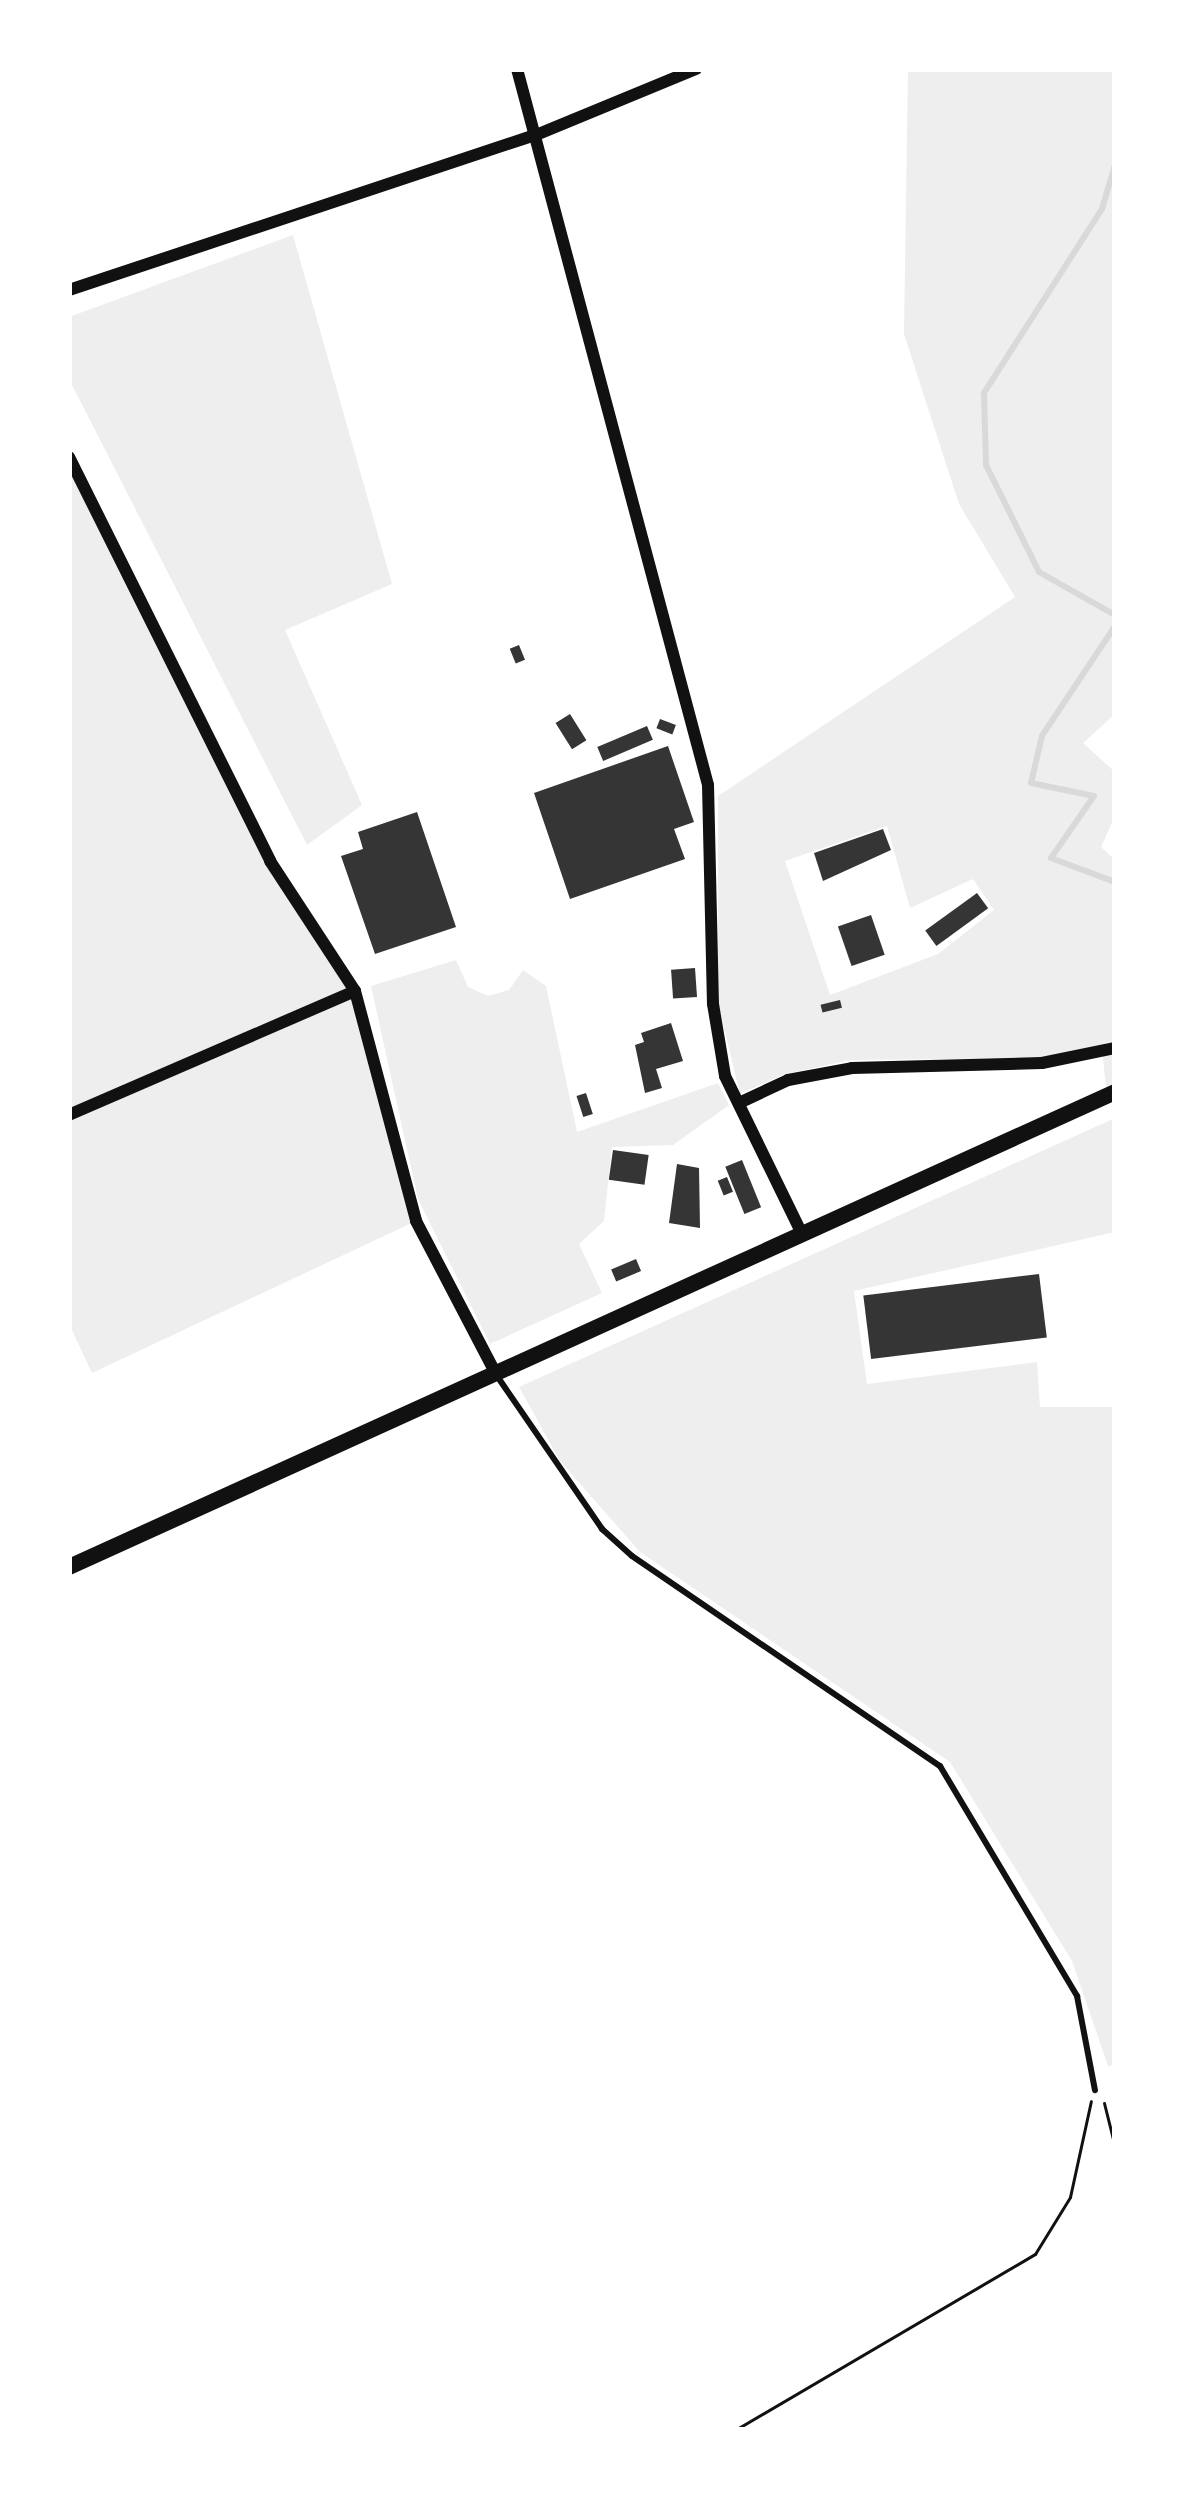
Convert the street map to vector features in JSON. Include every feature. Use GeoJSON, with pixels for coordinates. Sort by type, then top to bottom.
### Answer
{"type":"FeatureCollection","features":[{"type":"Feature","properties":{"kind":"main road"},"geometry":{"type":"LineString","coordinates":[[69,1567],[494,1370],[1115,1092]]}},
{"type":"Feature","properties":{"kind":"street"},"geometry":{"type":"LineString","coordinates":[[517,69],[704,763],[713,1004],[725,1076],[801,1232]]}},
{"type":"Feature","properties":{"kind":"street"},"geometry":{"type":"LineString","coordinates":[[69,290],[536,135],[696,69]]}},
{"type":"Feature","properties":{"kind":"street"},"geometry":{"type":"LineString","coordinates":[[69,457],[270,861],[355,991],[416,1221],[494,1370]]}},
{"type":"Feature","properties":{"kind":"street"},"geometry":{"type":"LineString","coordinates":[[69,1115],[355,991]]}},
{"type":"Feature","properties":{"kind":"street"},"geometry":{"type":"LineString","coordinates":[[739,1103],[788,1080],[852,1068],[1042,1064],[1115,1048]]}},
{"type":"Feature","properties":{"kind":"lane"},"geometry":{"type":"LineString","coordinates":[[494,1370],[602,1529],[632,1556],[940,1766],[1077,1996],[1094,2090]]}},
{"type":"Feature","properties":{"kind":"path"},"geometry":{"type":"LineString","coordinates":[[735,2430],[1035,2254],[1070,2197],[1094,2090]]}},
{"type":"Feature","properties":{"kind":"path"},"geometry":{"type":"LineString","coordinates":[[1104,2103],[1115,2147]]}},
{"type":"Feature","properties":{"kind":"shaded area"},"geometry":{"type":"Polygon","coordinates":[[[908,69],[1115,69],[1115,714],[1083,743],[1115,772],[1115,816],[1101,847],[1115,860],[1115,1084],[1106,1089],[1102,1048],[1042,1058],[851,1060],[785,1074],[740,1094],[718,1003],[718,796],[1015,597],[959,504],[904,334],[908,69]],[[887,826],[785,861],[830,995],[938,954],[994,910],[973,879],[910,908],[887,826]]]}},
{"type":"Feature","properties":{"kind":"shaded area"},"geometry":{"type":"Polygon","coordinates":[[[293,235],[392,584],[285,630],[362,805],[307,845],[69,379],[69,317],[293,235]]]}},
{"type":"Feature","properties":{"kind":"shaded area"},"geometry":{"type":"Polygon","coordinates":[[[69,465],[270,861],[355,991],[416,1221],[92,1373],[69,1324],[69,465]]]}},
{"type":"Feature","properties":{"kind":"shaded area"},"geometry":{"type":"Polygon","coordinates":[[[456,960],[468,987],[488,996],[509,990],[523,970],[546,986],[577,1132],[718,1083],[729,1105],[673,1145],[612,1147],[604,1221],[579,1244],[602,1293],[490,1344],[418,1199],[371,986],[456,960]]]}},
{"type":"Feature","properties":{"kind":"shaded area"},"geometry":{"type":"Polygon","coordinates":[[[1115,1118],[1115,1232],[854,1291],[867,1384],[1037,1362],[1040,1407],[1115,1407],[1115,2065],[1108,2066],[1072,1961],[950,1762],[640,1552],[560,1461],[519,1387],[1115,1118]]]}},
{"type":"Feature","properties":{"kind":"building"},"geometry":{"type":"Polygon","coordinates":[[[519,645],[525,660],[516,664],[510,649],[519,645]]]}},
{"type":"Feature","properties":{"kind":"building"},"geometry":{"type":"Polygon","coordinates":[[[570,714],[586,740],[572,749],[556,723],[570,714]]]}},
{"type":"Feature","properties":{"kind":"building"},"geometry":{"type":"Polygon","coordinates":[[[660,719],[676,725],[672,734],[656,728],[660,719]]]}},
{"type":"Feature","properties":{"kind":"building"},"geometry":{"type":"Polygon","coordinates":[[[647,726],[653,740],[603,761],[597,747],[647,726]]]}},
{"type":"Feature","properties":{"kind":"building"},"geometry":{"type":"Polygon","coordinates":[[[668,746],[694,822],[674,829],[685,859],[570,899],[534,793],[668,746]]]}},
{"type":"Feature","properties":{"kind":"building"},"geometry":{"type":"Polygon","coordinates":[[[417,812],[456,927],[375,954],[341,856],[363,849],[358,832],[417,812]]]}},
{"type":"Feature","properties":{"kind":"building"},"geometry":{"type":"Polygon","coordinates":[[[883,829],[891,850],[823,881],[814,853],[883,829]]]}},
{"type":"Feature","properties":{"kind":"building"},"geometry":{"type":"Polygon","coordinates":[[[977,893],[988,908],[936,946],[925,931],[977,893]]]}},
{"type":"Feature","properties":{"kind":"building"},"geometry":{"type":"Polygon","coordinates":[[[871,915],[885,955],[852,966],[838,926],[871,915]]]}},
{"type":"Feature","properties":{"kind":"building"},"geometry":{"type":"Polygon","coordinates":[[[695,968],[697,997],[673,999],[671,970],[695,968]]]}},
{"type":"Feature","properties":{"kind":"building"},"geometry":{"type":"Polygon","coordinates":[[[840,1000],[842,1008],[823,1013],[821,1005],[840,1000]]]}},
{"type":"Feature","properties":{"kind":"building"},"geometry":{"type":"Polygon","coordinates":[[[671,1023],[683,1061],[656,1069],[662,1088],[645,1093],[635,1045],[644,1042],[641,1033],[671,1023]]]}},
{"type":"Feature","properties":{"kind":"building"},"geometry":{"type":"Polygon","coordinates":[[[586,1093],[593,1114],[583,1117],[576,1096],[586,1093]]]}},
{"type":"Feature","properties":{"kind":"building"},"geometry":{"type":"Polygon","coordinates":[[[613,1150],[649,1155],[644,1185],[609,1180],[613,1150]]]}},
{"type":"Feature","properties":{"kind":"building"},"geometry":{"type":"Polygon","coordinates":[[[742,1160],[761,1207],[744,1214],[725,1167],[742,1160]]]}},
{"type":"Feature","properties":{"kind":"building"},"geometry":{"type":"Polygon","coordinates":[[[677,1164],[699,1168],[700,1228],[669,1223],[677,1164]]]}},
{"type":"Feature","properties":{"kind":"building"},"geometry":{"type":"Polygon","coordinates":[[[727,1177],[733,1192],[724,1196],[718,1181],[727,1177]]]}},
{"type":"Feature","properties":{"kind":"building"},"geometry":{"type":"Polygon","coordinates":[[[636,1259],[641,1271],[616,1282],[611,1270],[636,1259]]]}},
{"type":"Feature","properties":{"kind":"building"},"geometry":{"type":"Polygon","coordinates":[[[1039,1274],[1047,1338],[871,1359],[863,1296],[1039,1274]]]}},
{"type":"Feature","properties":{"kind":"waterway"},"geometry":{"type":"LineString","coordinates":[[1115,165],[1102,209],[984,393],[986,465],[1039,572],[1115,615]]}},
{"type":"Feature","properties":{"kind":"waterway"},"geometry":{"type":"LineString","coordinates":[[1115,626],[1042,736],[1031,783],[1094,796],[1051,858],[1115,882]]}}]}
